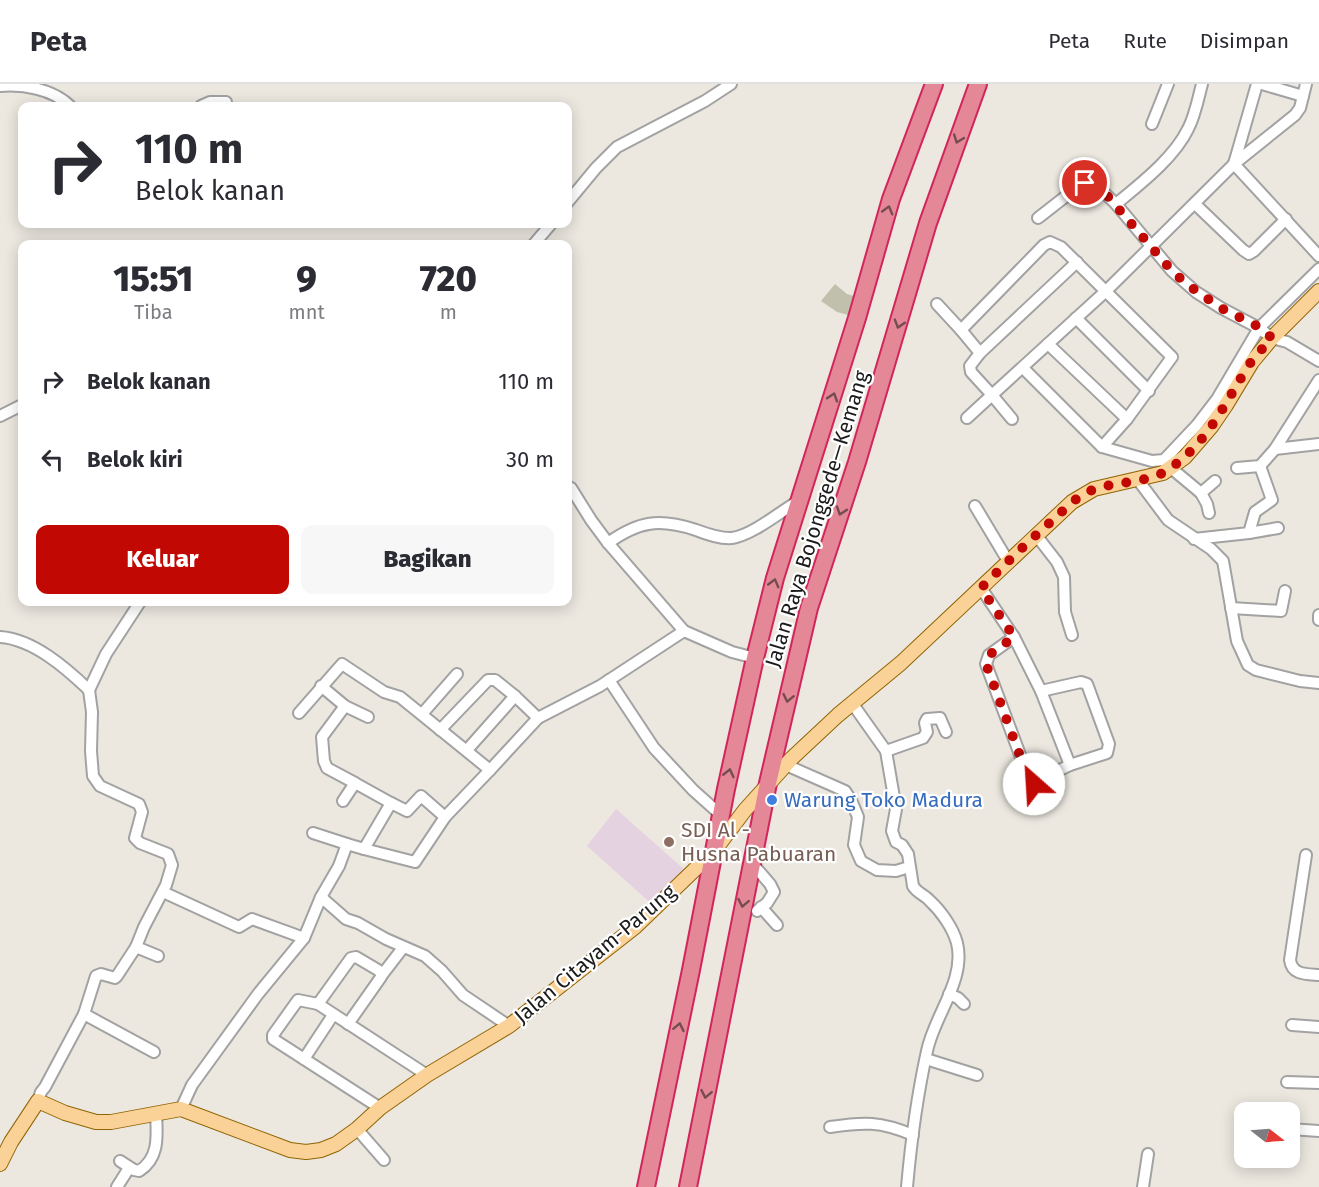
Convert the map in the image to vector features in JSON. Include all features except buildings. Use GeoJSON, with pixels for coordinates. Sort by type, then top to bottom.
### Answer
{"type":"FeatureCollection","features":[{"type":"Feature","properties":{"kind":"highway","name":"Jalan Raya Bojonggede—Kemang"},"geometry":{"type":"LineString","coordinates":[[646,1187],[714,851],[755,658],[775,578],[858,318],[891,200],[934,84]]}},
{"type":"Feature","properties":{"kind":"highway","name":"Jalan Raya Bojonggede—Kemang"},"geometry":{"type":"LineString","coordinates":[[688,1187],[768,783],[809,608],[860,451],[928,224],[978,84]]}},
{"type":"Feature","properties":{"kind":"main road","name":"Jalan Citayam-Parung"},"geometry":{"type":"LineString","coordinates":[[181,1108],[280,1147],[298,1151],[321,1150],[357,1129],[380,1108],[427,1075],[509,1026],[635,927],[714,851],[768,783],[786,765],[852,703],[901,663],[1072,502],[1088,491],[1163,473],[1185,457],[1211,427],[1251,362],[1319,291]]}},
{"type":"Feature","properties":{"kind":"main road"},"geometry":{"type":"LineString","coordinates":[[0,1164],[16,1133],[38,1101],[81,1119],[96,1122],[111,1122],[181,1108]]}},
{"type":"Feature","properties":{"kind":"street"},"geometry":{"type":"LineString","coordinates":[[572,197],[617,147],[705,101],[732,84]]}},
{"type":"Feature","properties":{"kind":"street"},"geometry":{"type":"LineString","coordinates":[[1152,124],[1168,84]]}},
{"type":"Feature","properties":{"kind":"street"},"geometry":{"type":"LineString","coordinates":[[1116,204],[1149,175],[1179,143],[1191,124],[1202,84]]}},
{"type":"Feature","properties":{"kind":"street"},"geometry":{"type":"LineString","coordinates":[[1234,164],[1257,84]]}},
{"type":"Feature","properties":{"kind":"street"},"geometry":{"type":"LineString","coordinates":[[1262,84],[1303,96]]}},
{"type":"Feature","properties":{"kind":"street"},"geometry":{"type":"LineString","coordinates":[[967,418],[1106,291],[1234,164],[1295,115],[1306,84]]}},
{"type":"Feature","properties":{"kind":"street"},"geometry":{"type":"LineString","coordinates":[[0,86],[35,89],[65,102]]}},
{"type":"Feature","properties":{"kind":"street"},"geometry":{"type":"LineString","coordinates":[[210,102],[226,102]]}},
{"type":"Feature","properties":{"kind":"street"},"geometry":{"type":"LineString","coordinates":[[1234,164],[1319,256]]}},
{"type":"Feature","properties":{"kind":"street"},"geometry":{"type":"LineString","coordinates":[[1038,218],[1079,186],[1085,183],[1098,185],[1172,271],[1196,292],[1221,308],[1259,327],[1272,338],[1287,342],[1319,361]]}},
{"type":"Feature","properties":{"kind":"street"},"geometry":{"type":"LineString","coordinates":[[1195,204],[1249,254],[1286,219]]}},
{"type":"Feature","properties":{"kind":"street"},"geometry":{"type":"LineString","coordinates":[[537,240],[548,228]]}},
{"type":"Feature","properties":{"kind":"street"},"geometry":{"type":"LineString","coordinates":[[961,330],[1047,243],[1058,245],[1172,358],[1127,419],[1102,447]]}},
{"type":"Feature","properties":{"kind":"street"},"geometry":{"type":"LineString","coordinates":[[1012,419],[969,370],[970,366],[980,353],[1077,262]]}},
{"type":"Feature","properties":{"kind":"street"},"geometry":{"type":"LineString","coordinates":[[1023,368],[1102,447],[1152,460],[1164,460],[1212,405],[1259,327],[1319,268]]}},
{"type":"Feature","properties":{"kind":"street"},"geometry":{"type":"LineString","coordinates":[[937,304],[980,353]]}},
{"type":"Feature","properties":{"kind":"street"},"geometry":{"type":"LineString","coordinates":[[1076,318],[1149,390]]}},
{"type":"Feature","properties":{"kind":"street"},"geometry":{"type":"LineString","coordinates":[[1048,344],[1127,419]]}},
{"type":"Feature","properties":{"kind":"street"},"geometry":{"type":"LineString","coordinates":[[1237,468],[1260,466],[1275,449],[1319,380]]}},
{"type":"Feature","properties":{"kind":"street"},"geometry":{"type":"LineString","coordinates":[[0,416],[18,407]]}},
{"type":"Feature","properties":{"kind":"street"},"geometry":{"type":"LineString","coordinates":[[1275,449],[1319,444]]}},
{"type":"Feature","properties":{"kind":"street"},"geometry":{"type":"LineString","coordinates":[[1249,533],[1255,512],[1272,500],[1260,466]]}},
{"type":"Feature","properties":{"kind":"street"},"geometry":{"type":"LineString","coordinates":[[1171,468],[1200,493],[1207,504],[1209,513]]}},
{"type":"Feature","properties":{"kind":"street"},"geometry":{"type":"LineString","coordinates":[[1138,480],[1168,520],[1217,554],[1223,561],[1237,641],[1250,667],[1300,681],[1319,683]]}},
{"type":"Feature","properties":{"kind":"street"},"geometry":{"type":"LineString","coordinates":[[1200,493],[1215,481]]}},
{"type":"Feature","properties":{"kind":"street"},"geometry":{"type":"LineString","coordinates":[[572,490],[608,543],[684,630],[726,650],[755,658]]}},
{"type":"Feature","properties":{"kind":"street"},"geometry":{"type":"LineString","coordinates":[[608,543],[626,531],[652,524],[669,524],[719,537],[734,538],[748,534],[800,500]]}},
{"type":"Feature","properties":{"kind":"street"},"geometry":{"type":"LineString","coordinates":[[975,506],[1008,561]]}},
{"type":"Feature","properties":{"kind":"street"},"geometry":{"type":"LineString","coordinates":[[1194,539],[1278,528]]}},
{"type":"Feature","properties":{"kind":"street"},"geometry":{"type":"LineString","coordinates":[[1036,535],[1057,562],[1064,576],[1065,612],[1072,634]]}},
{"type":"Feature","properties":{"kind":"street"},"geometry":{"type":"LineString","coordinates":[[981,588],[1014,637],[1041,691],[1070,765]]}},
{"type":"Feature","properties":{"kind":"street"},"geometry":{"type":"LineString","coordinates":[[1231,608],[1281,610],[1285,591]]}},
{"type":"Feature","properties":{"kind":"street"},"geometry":{"type":"LineString","coordinates":[[38,1101],[84,1014],[96,976],[100,974],[116,977],[136,947],[172,869],[172,861],[165,852],[140,843],[135,838],[142,812],[141,806],[100,786],[93,776],[92,712],[89,690],[106,654],[137,606]]}},
{"type":"Feature","properties":{"kind":"street"},"geometry":{"type":"LineString","coordinates":[[1319,615],[1319,620]]}},
{"type":"Feature","properties":{"kind":"street"},"geometry":{"type":"LineString","coordinates":[[313,833],[415,862],[445,817],[538,718],[609,680],[684,630]]}},
{"type":"Feature","properties":{"kind":"street"},"geometry":{"type":"LineString","coordinates":[[0,637],[16,640],[56,661],[89,690]]}},
{"type":"Feature","properties":{"kind":"street"},"geometry":{"type":"LineString","coordinates":[[1014,637],[989,655],[986,664],[1030,783],[1034,784],[1070,765],[1107,753],[1109,749],[1089,687],[1081,682],[1041,691]]}},
{"type":"Feature","properties":{"kind":"street"},"geometry":{"type":"LineString","coordinates":[[299,713],[339,665],[343,664],[384,692],[400,697],[490,770]]}},
{"type":"Feature","properties":{"kind":"street"},"geometry":{"type":"LineString","coordinates":[[422,714],[457,674]]}},
{"type":"Feature","properties":{"kind":"street"},"geometry":{"type":"LineString","coordinates":[[440,730],[488,680],[495,680],[538,718]]}},
{"type":"Feature","properties":{"kind":"street"},"geometry":{"type":"LineString","coordinates":[[609,680],[654,748],[693,790],[722,815]]}},
{"type":"Feature","properties":{"kind":"street"},"geometry":{"type":"LineString","coordinates":[[321,686],[345,706],[368,717]]}},
{"type":"Feature","properties":{"kind":"street"},"geometry":{"type":"LineString","coordinates":[[467,750],[515,696]]}},
{"type":"Feature","properties":{"kind":"street"},"geometry":{"type":"LineString","coordinates":[[852,703],[886,751],[896,808],[892,831],[896,842],[908,854],[909,867],[916,890],[936,906],[957,944],[958,960],[949,994],[930,1040],[926,1059],[907,1187]]}},
{"type":"Feature","properties":{"kind":"street"},"geometry":{"type":"LineString","coordinates":[[345,706],[322,737],[324,761],[327,768],[407,812],[421,796],[445,817]]}},
{"type":"Feature","properties":{"kind":"street"},"geometry":{"type":"LineString","coordinates":[[886,751],[923,738],[927,732],[926,720],[940,718],[946,732]]}},
{"type":"Feature","properties":{"kind":"street"},"geometry":{"type":"LineString","coordinates":[[786,765],[848,795],[858,817],[854,843],[861,861],[877,870],[896,871],[909,867]]}},
{"type":"Feature","properties":{"kind":"street"},"geometry":{"type":"LineString","coordinates":[[343,801],[354,783]]}},
{"type":"Feature","properties":{"kind":"street"},"geometry":{"type":"LineString","coordinates":[[364,849],[391,803]]}},
{"type":"Feature","properties":{"kind":"street"},"geometry":{"type":"LineString","coordinates":[[181,1108],[190,1088],[258,994],[304,938],[321,897],[339,866],[347,844]]}},
{"type":"Feature","properties":{"kind":"street"},"geometry":{"type":"LineString","coordinates":[[1306,855],[1290,960],[1295,971],[1319,975]]}},
{"type":"Feature","properties":{"kind":"street"},"geometry":{"type":"LineString","coordinates":[[752,862],[774,892],[759,909],[777,925]]}},
{"type":"Feature","properties":{"kind":"street"},"geometry":{"type":"LineString","coordinates":[[163,892],[239,927],[252,919],[304,938]]}},
{"type":"Feature","properties":{"kind":"street"},"geometry":{"type":"LineString","coordinates":[[321,897],[346,919],[425,956],[463,995],[509,1026]]}},
{"type":"Feature","properties":{"kind":"street"},"geometry":{"type":"LineString","coordinates":[[136,947],[158,956]]}},
{"type":"Feature","properties":{"kind":"street"},"geometry":{"type":"LineString","coordinates":[[348,1024],[381,975],[402,949]]}},
{"type":"Feature","properties":{"kind":"street"},"geometry":{"type":"LineString","coordinates":[[318,1004],[351,958],[356,957],[378,970],[381,975]]}},
{"type":"Feature","properties":{"kind":"street"},"geometry":{"type":"LineString","coordinates":[[949,994],[964,1004]]}},
{"type":"Feature","properties":{"kind":"street"},"geometry":{"type":"LineString","coordinates":[[380,1108],[273,1039],[273,1035],[298,1000],[318,1004],[427,1075]]}},
{"type":"Feature","properties":{"kind":"street"},"geometry":{"type":"LineString","coordinates":[[84,1014],[154,1052]]}},
{"type":"Feature","properties":{"kind":"street"},"geometry":{"type":"LineString","coordinates":[[304,1059],[333,1015]]}},
{"type":"Feature","properties":{"kind":"street"},"geometry":{"type":"LineString","coordinates":[[1292,1025],[1319,1027]]}},
{"type":"Feature","properties":{"kind":"street"},"geometry":{"type":"LineString","coordinates":[[926,1059],[977,1074]]}},
{"type":"Feature","properties":{"kind":"street"},"geometry":{"type":"LineString","coordinates":[[1287,1082],[1319,1083]]}},
{"type":"Feature","properties":{"kind":"street"},"geometry":{"type":"LineString","coordinates":[[117,1187],[125,1164],[134,1170],[142,1170],[155,1151],[158,1140],[156,1113]]}},
{"type":"Feature","properties":{"kind":"street"},"geometry":{"type":"LineString","coordinates":[[830,1128],[859,1123],[882,1124],[913,1135]]}},
{"type":"Feature","properties":{"kind":"street"},"geometry":{"type":"LineString","coordinates":[[357,1129],[384,1160]]}},
{"type":"Feature","properties":{"kind":"street"},"geometry":{"type":"LineString","coordinates":[[1300,1130],[1319,1131]]}},
{"type":"Feature","properties":{"kind":"street"},"geometry":{"type":"LineString","coordinates":[[1143,1187],[1148,1154]]}},
{"type":"Feature","properties":{"kind":"shaded area"},"geometry":{"type":"Polygon","coordinates":[[[835,284],[847,294],[854,296],[848,315],[837,312],[821,301],[835,284]]]}},
{"type":"Feature","properties":{"kind":"shaded area"},"geometry":{"type":"Polygon","coordinates":[[[616,809],[686,871],[654,906],[587,846],[616,809]]]}},
{"type":"Feature","properties":{"kind":"place","name":"Warung Toko Madura"},"geometry":{"type":"Point","coordinates":[772,800]}},
{"type":"Feature","properties":{"kind":"place","name":"SDI Al - Husna Pabuaran"},"geometry":{"type":"Point","coordinates":[669,842]}},
{"type":"Feature","properties":{"kind":"route"},"geometry":{"type":"LineString","coordinates":[[1034,784],[1030,783],[985,661],[989,655],[1014,637],[981,588],[1083,494],[1094,489],[1163,473],[1185,457],[1211,427],[1251,362],[1272,338],[1259,327],[1221,308],[1196,292],[1172,271],[1098,185],[1085,183]]}}]}
